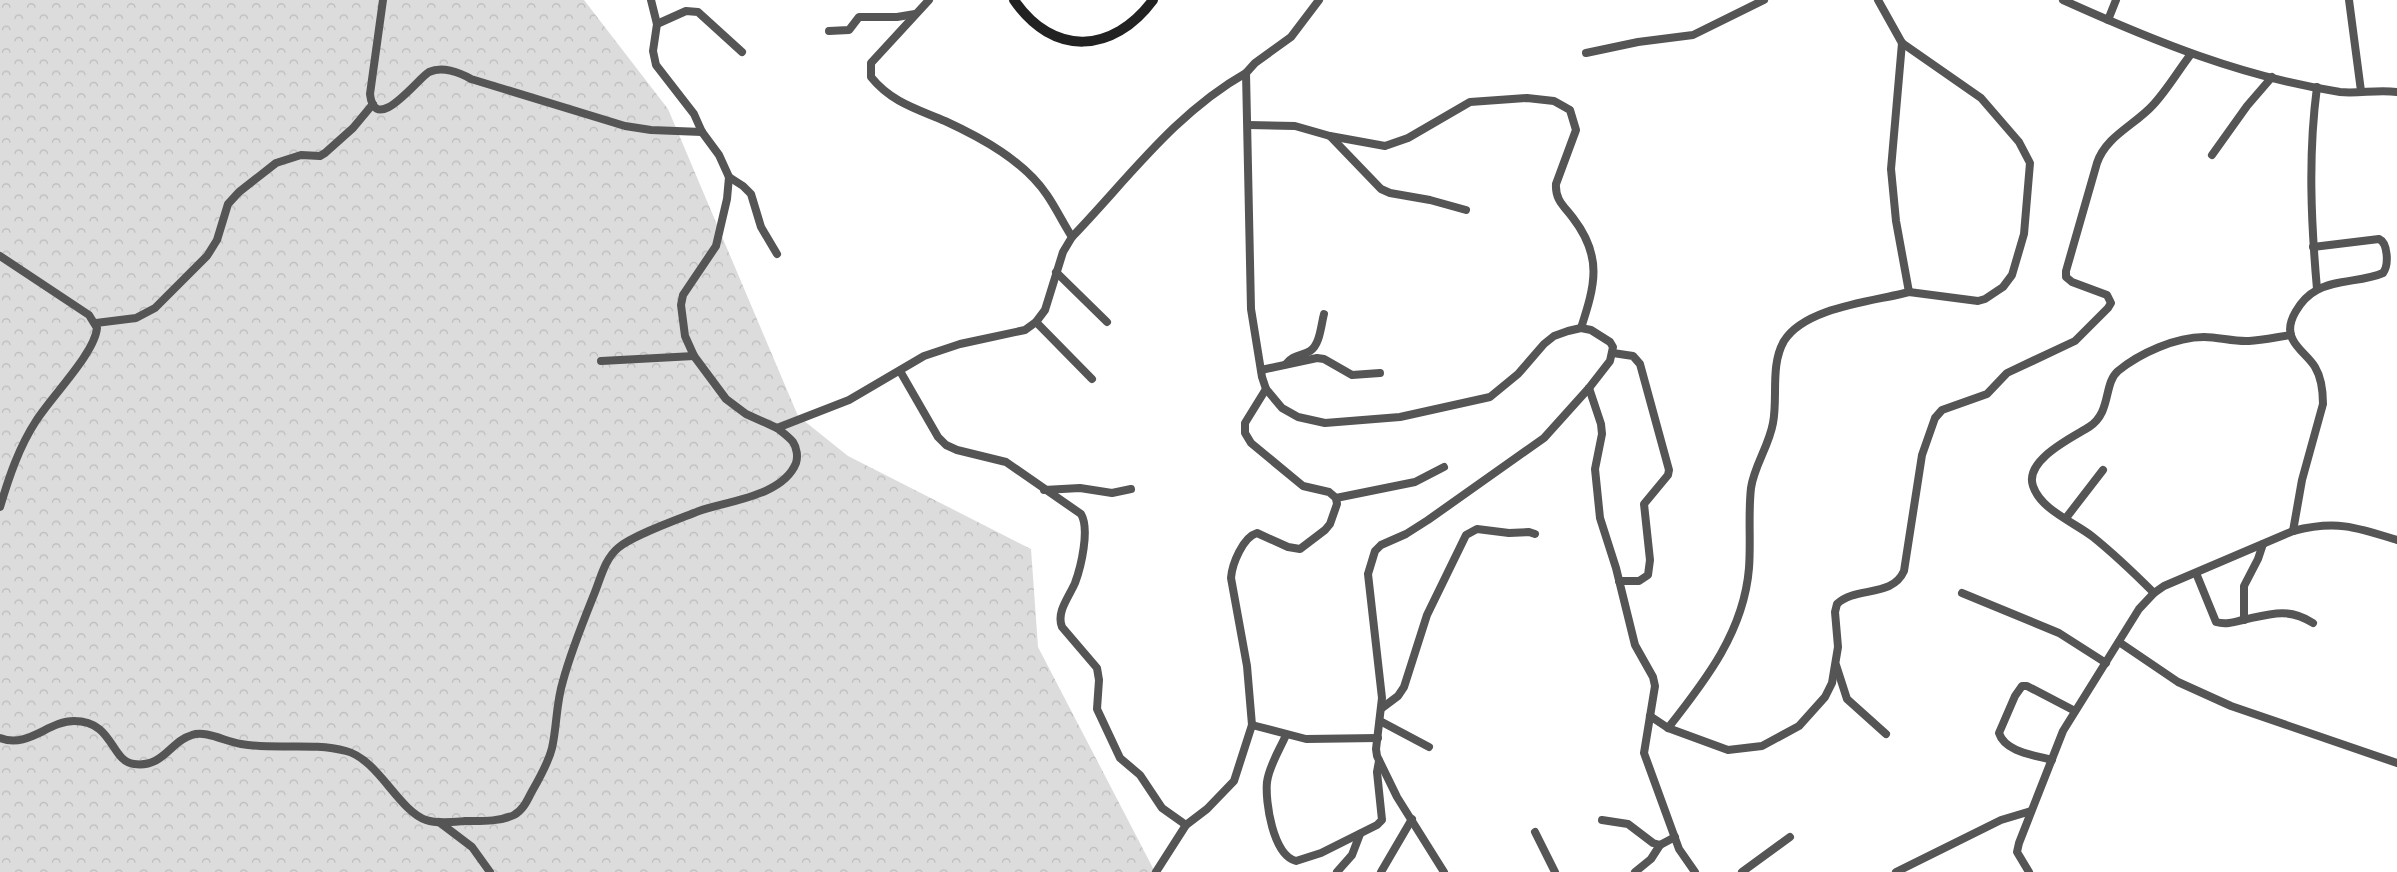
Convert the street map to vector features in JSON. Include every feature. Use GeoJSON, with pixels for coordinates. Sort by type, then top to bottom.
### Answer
{"type":"FeatureCollection","features":[{"type":"Feature","properties":{"kind":"main road"},"geometry":{"type":"LineString","coordinates":[[1014,0],[1032,21],[1048,32],[1067,40],[1082,43],[1116,34],[1132,23],[1153,0]]}},
{"type":"Feature","properties":{"kind":"street"},"geometry":{"type":"LineString","coordinates":[[383,0],[370,94],[373,104],[382,109],[391,107],[429,72],[440,69],[462,74],[471,79],[517,94],[625,126],[651,130],[702,132]]}},
{"type":"Feature","properties":{"kind":"street"},"geometry":{"type":"LineString","coordinates":[[0,738],[13,741],[36,735],[72,721],[86,723],[100,728],[108,736],[120,757],[129,763],[136,764],[156,760],[186,738],[199,734],[242,745],[303,746],[346,751],[359,756],[425,820],[439,822],[497,820],[513,815],[524,807],[548,760],[561,686],[609,557],[626,542],[699,511],[756,495],[770,489],[791,473],[798,460],[794,443],[776,428],[746,414],[726,399],[694,356],[683,328],[681,304],[683,295],[716,246],[727,199],[729,177],[720,155],[702,132],[684,99],[656,65],[653,50],[657,24],[651,0]]}},
{"type":"Feature","properties":{"kind":"street"},"geometry":{"type":"LineString","coordinates":[[929,0],[871,63],[871,78],[885,93],[896,100],[947,122],[997,149],[1016,163],[1046,194],[1072,237]]}},
{"type":"Feature","properties":{"kind":"street"},"geometry":{"type":"LineString","coordinates":[[776,428],[849,400],[924,356],[941,349],[1006,336],[1025,330],[1036,322],[1045,310],[1063,252],[1072,237],[1141,160],[1170,132],[1229,83],[1246,74],[1255,63],[1291,37],[1319,0]]}},
{"type":"Feature","properties":{"kind":"street"},"geometry":{"type":"LineString","coordinates":[[1586,54],[1638,42],[1693,35],[1764,0]]}},
{"type":"Feature","properties":{"kind":"street"},"geometry":{"type":"LineString","coordinates":[[1668,728],[1708,678],[1728,643],[1742,606],[1749,568],[1751,490],[1773,423],[1777,368],[1784,341],[1811,318],[1821,314],[1909,292],[1978,301],[1985,299],[2004,287],[2012,275],[2022,242],[2031,170],[2030,163],[2019,142],[1981,98],[1902,43],[1878,0]]}},
{"type":"Feature","properties":{"kind":"street"},"geometry":{"type":"LineString","coordinates":[[2064,0],[2190,54],[2272,77],[2343,92],[2397,92]]}},
{"type":"Feature","properties":{"kind":"street"},"geometry":{"type":"LineString","coordinates":[[2108,20],[2116,0]]}},
{"type":"Feature","properties":{"kind":"street"},"geometry":{"type":"LineString","coordinates":[[2349,0],[2362,91]]}},
{"type":"Feature","properties":{"kind":"street"},"geometry":{"type":"LineString","coordinates":[[657,24],[686,10],[698,12],[742,52]]}},
{"type":"Feature","properties":{"kind":"street"},"geometry":{"type":"LineString","coordinates":[[829,31],[850,30],[856,19],[864,16],[897,17],[915,14]]}},
{"type":"Feature","properties":{"kind":"street"},"geometry":{"type":"LineString","coordinates":[[1902,43],[1891,169],[1896,221],[1909,292]]}},
{"type":"Feature","properties":{"kind":"street"},"geometry":{"type":"LineString","coordinates":[[1650,716],[1668,728],[1720,748],[1751,749],[1762,746],[1799,726],[1829,692],[1838,647],[1835,612],[1837,604],[1847,598],[1888,587],[1900,579],[1904,571],[1922,455],[1934,418],[1942,410],[1987,394],[2007,373],[2075,341],[2111,303],[2107,295],[2072,282],[2066,277],[2066,271],[2094,171],[2101,150],[2154,105],[2190,54]]}},
{"type":"Feature","properties":{"kind":"street"},"geometry":{"type":"LineString","coordinates":[[1246,74],[1251,309],[1266,389],[1282,408],[1298,417],[1325,422],[1400,417],[1490,397],[1518,374],[1544,344],[1554,336],[1581,328],[1591,330],[1610,342],[1612,354],[1610,361],[1552,430],[1532,449],[1428,520],[1406,534],[1389,540],[1375,551],[1368,574],[1382,708],[1376,748],[1379,760],[1397,797],[1444,872]]}},
{"type":"Feature","properties":{"kind":"street"},"geometry":{"type":"LineString","coordinates":[[2212,156],[2247,106],[2272,77]]}},
{"type":"Feature","properties":{"kind":"street"},"geometry":{"type":"LineString","coordinates":[[2317,87],[2312,141],[2310,206],[2317,290]]}},
{"type":"Feature","properties":{"kind":"street"},"geometry":{"type":"LineString","coordinates":[[1248,125],[1295,126],[1330,136],[1386,146],[1408,138],[1470,102],[1484,99],[1527,98],[1554,101],[1564,105],[1573,116],[1576,130],[1556,184],[1555,193],[1590,247],[1595,274],[1592,293],[1581,328]]}},
{"type":"Feature","properties":{"kind":"street"},"geometry":{"type":"LineString","coordinates":[[96,323],[136,318],[155,308],[207,256],[218,240],[228,204],[239,192],[276,163],[302,155],[315,156],[325,153],[353,128],[373,104]]}},
{"type":"Feature","properties":{"kind":"street"},"geometry":{"type":"LineString","coordinates":[[1330,136],[1381,189],[1390,193],[1430,200],[1466,210]]}},
{"type":"Feature","properties":{"kind":"street"},"geometry":{"type":"LineString","coordinates":[[729,177],[751,194],[761,227],[777,254]]}},
{"type":"Feature","properties":{"kind":"street"},"geometry":{"type":"LineString","coordinates":[[2293,531],[2302,480],[2323,404],[2323,394],[2316,368],[2293,341],[2291,335],[2296,309],[2317,290],[2383,273],[2386,266],[2385,245],[2383,241],[2374,239],[2313,248]]}},
{"type":"Feature","properties":{"kind":"street"},"geometry":{"type":"LineString","coordinates":[[0,256],[89,315],[98,328],[93,345],[65,380],[29,433],[9,478],[0,507]]}},
{"type":"Feature","properties":{"kind":"street"},"geometry":{"type":"LineString","coordinates":[[1056,272],[1107,322]]}},
{"type":"Feature","properties":{"kind":"street"},"geometry":{"type":"LineString","coordinates":[[1285,364],[1294,356],[1312,350],[1316,345],[1324,314]]}},
{"type":"Feature","properties":{"kind":"street"},"geometry":{"type":"LineString","coordinates":[[1036,322],[1092,379]]}},
{"type":"Feature","properties":{"kind":"street"},"geometry":{"type":"LineString","coordinates":[[2154,593],[2093,537],[2050,507],[2032,483],[2032,476],[2056,445],[2090,426],[2097,419],[2104,410],[2113,378],[2119,370],[2152,350],[2198,338],[2251,341],[2291,335]]}},
{"type":"Feature","properties":{"kind":"street"},"geometry":{"type":"LineString","coordinates":[[1612,354],[1633,356],[1640,364],[1669,470],[1668,475],[1644,504],[1650,560],[1648,575],[1639,581],[1619,581]]}},
{"type":"Feature","properties":{"kind":"street"},"geometry":{"type":"LineString","coordinates":[[601,361],[694,356]]}},
{"type":"Feature","properties":{"kind":"street"},"geometry":{"type":"LineString","coordinates":[[1261,370],[1317,358],[1324,359],[1352,376],[1380,373]]}},
{"type":"Feature","properties":{"kind":"street"},"geometry":{"type":"LineString","coordinates":[[900,371],[938,437],[946,445],[957,450],[1006,462],[1081,514],[1086,526],[1077,577],[1060,614],[1062,627],[1097,668],[1099,680],[1097,709],[1120,758],[1140,775],[1162,808],[1186,825]]}},
{"type":"Feature","properties":{"kind":"street"},"geometry":{"type":"LineString","coordinates":[[1589,388],[1601,424],[1602,434],[1595,469],[1597,505],[1635,645],[1653,677],[1654,696],[1644,753],[1679,849],[1695,872]]}},
{"type":"Feature","properties":{"kind":"street"},"geometry":{"type":"LineString","coordinates":[[1156,872],[1186,825],[1207,809],[1234,781],[1252,725],[1247,666],[1232,572],[1246,538],[1251,534],[1257,533],[1295,549],[1305,547],[1330,524],[1337,510],[1336,498],[1330,492],[1303,486],[1251,443],[1245,433],[1245,423],[1266,389]]}},
{"type":"Feature","properties":{"kind":"street"},"geometry":{"type":"LineString","coordinates":[[1336,498],[1414,482],[1444,467]]}},
{"type":"Feature","properties":{"kind":"street"},"geometry":{"type":"LineString","coordinates":[[2066,518],[2103,470]]}},
{"type":"Feature","properties":{"kind":"street"},"geometry":{"type":"LineString","coordinates":[[1044,490],[1080,488],[1112,494],[1132,489]]}},
{"type":"Feature","properties":{"kind":"street"},"geometry":{"type":"LineString","coordinates":[[2029,872],[2017,852],[2031,811],[2064,732],[2139,608],[2154,593],[2293,531],[2306,528],[2343,525],[2397,540]]}},
{"type":"Feature","properties":{"kind":"street"},"geometry":{"type":"LineString","coordinates":[[1382,708],[1398,696],[1404,687],[1427,616],[1466,535],[1477,529],[1535,534]]}},
{"type":"Feature","properties":{"kind":"street"},"geometry":{"type":"LineString","coordinates":[[2244,620],[2244,586],[2258,560],[2263,544]]}},
{"type":"Feature","properties":{"kind":"street"},"geometry":{"type":"LineString","coordinates":[[2196,573],[2216,622],[2224,625],[2272,614],[2295,613],[2313,623]]}},
{"type":"Feature","properties":{"kind":"street"},"geometry":{"type":"LineString","coordinates":[[1962,593],[2059,633],[2106,663]]}},
{"type":"Feature","properties":{"kind":"street"},"geometry":{"type":"LineString","coordinates":[[2120,642],[2178,682],[2232,706],[2397,763]]}},
{"type":"Feature","properties":{"kind":"street"},"geometry":{"type":"LineString","coordinates":[[1835,662],[1850,704],[1886,734]]}},
{"type":"Feature","properties":{"kind":"street"},"geometry":{"type":"LineString","coordinates":[[2052,760],[2004,744],[1999,733],[2014,696],[2022,686],[2027,686],[2075,711]]}},
{"type":"Feature","properties":{"kind":"street"},"geometry":{"type":"LineString","coordinates":[[1829,692],[1845,694]]}},
{"type":"Feature","properties":{"kind":"street"},"geometry":{"type":"LineString","coordinates":[[1380,721],[1429,747]]}},
{"type":"Feature","properties":{"kind":"street"},"geometry":{"type":"LineString","coordinates":[[1252,725],[1306,739],[1378,738]]}},
{"type":"Feature","properties":{"kind":"street"},"geometry":{"type":"LineString","coordinates":[[1286,735],[1267,785],[1273,832],[1287,857],[1296,861],[1322,853],[1360,834],[1382,820],[1377,772],[1379,760]]}},
{"type":"Feature","properties":{"kind":"street"},"geometry":{"type":"LineString","coordinates":[[1896,872],[2000,820],[2031,811]]}},
{"type":"Feature","properties":{"kind":"street"},"geometry":{"type":"LineString","coordinates":[[1381,872],[1412,819]]}},
{"type":"Feature","properties":{"kind":"street"},"geometry":{"type":"LineString","coordinates":[[1602,820],[1628,824],[1653,843],[1660,845]]}},
{"type":"Feature","properties":{"kind":"street"},"geometry":{"type":"LineString","coordinates":[[439,822],[472,846],[490,872]]}},
{"type":"Feature","properties":{"kind":"street"},"geometry":{"type":"LineString","coordinates":[[1535,832],[1555,872]]}},
{"type":"Feature","properties":{"kind":"street"},"geometry":{"type":"LineString","coordinates":[[1337,872],[1352,855],[1360,834]]}},
{"type":"Feature","properties":{"kind":"street"},"geometry":{"type":"LineString","coordinates":[[1635,872],[1652,859],[1660,845],[1675,837]]}},
{"type":"Feature","properties":{"kind":"street"},"geometry":{"type":"LineString","coordinates":[[1742,872],[1790,837]]}},
{"type":"Feature","properties":{"kind":"green space"},"geometry":{"type":"Polygon","coordinates":[[[0,0],[584,0],[668,109],[798,416],[848,456],[1031,549],[1038,647],[1155,872],[0,872],[0,0]]]}}]}
